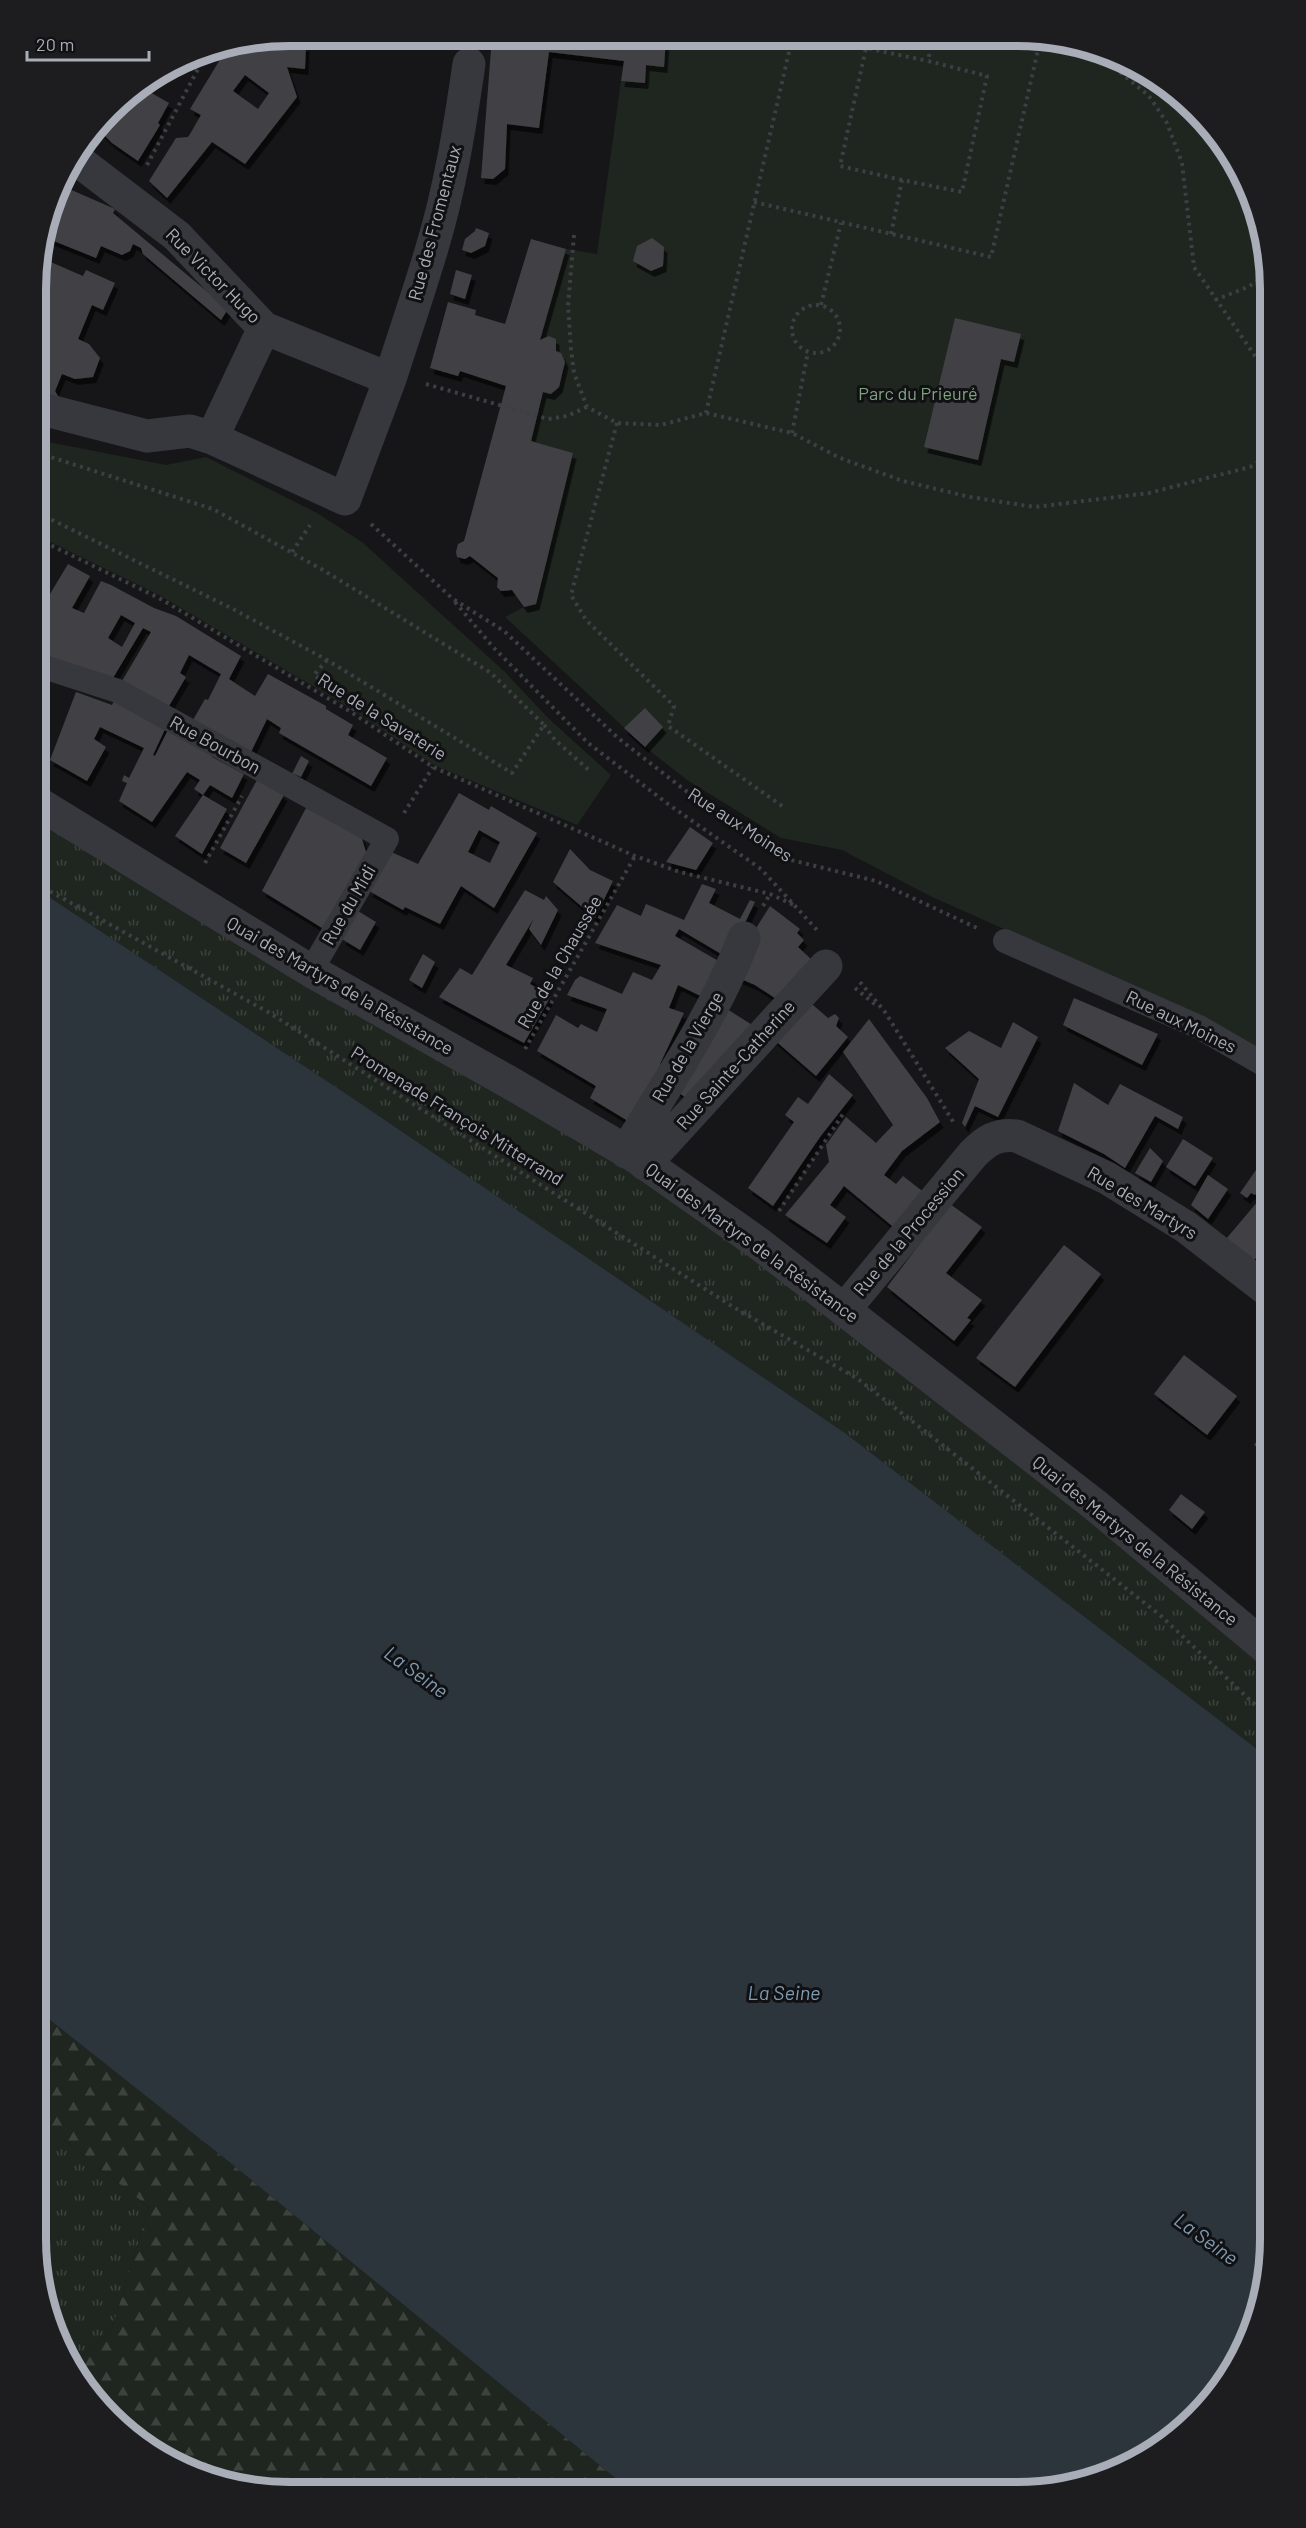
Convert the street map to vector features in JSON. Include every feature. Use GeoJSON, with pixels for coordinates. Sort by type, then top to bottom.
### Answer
{"type":"FeatureCollection","features":[{"type":"Feature","properties":{"kind":"street","name":"Rue des Fromentaux"},"geometry":{"type":"LineString","coordinates":[[345,499],[390,379],[438,225],[462,112],[469,64]]}},
{"type":"Feature","properties":{"kind":"street","name":"Rue Victor Hugo"},"geometry":{"type":"LineString","coordinates":[[82,163],[177,236],[264,328]]}},
{"type":"Feature","properties":{"kind":"street"},"geometry":{"type":"LineString","coordinates":[[212,438],[264,328],[390,379]]}},
{"type":"Feature","properties":{"kind":"street"},"geometry":{"type":"LineString","coordinates":[[46,410],[147,436],[190,431],[212,438],[345,499]]}},
{"type":"Feature","properties":{"kind":"street","name":"Quai des Martyrs de la Résistance"},"geometry":{"type":"LineString","coordinates":[[46,808],[311,971],[507,1081],[636,1158],[758,1243],[1095,1505],[1260,1643]]}},
{"type":"Feature","properties":{"kind":"street","name":"Rue de la Vierge"},"geometry":{"type":"LineString","coordinates":[[636,1158],[730,975],[744,938]]}},
{"type":"Feature","properties":{"kind":"street","name":"Rue Sainte-Catherine"},"geometry":{"type":"LineString","coordinates":[[636,1158],[841,971]]}},
{"type":"Feature","properties":{"kind":"street","name":"Rue des Martyrs"},"geometry":{"type":"LineString","coordinates":[[973,1154],[986,1141],[999,1136],[1017,1136],[1107,1178],[1186,1227],[1260,1284]]}},
{"type":"Feature","properties":{"kind":"street","name":"Rue de la Procession"},"geometry":{"type":"LineString","coordinates":[[844,1310],[973,1154]]}},
{"type":"Feature","properties":{"kind":"lane","name":"Rue Bourbon"},"geometry":{"type":"LineString","coordinates":[[46,668],[118,692],[387,838]]}},
{"type":"Feature","properties":{"kind":"lane","name":"Rue du Midi"},"geometry":{"type":"LineString","coordinates":[[311,971],[387,838]]}},
{"type":"Feature","properties":{"kind":"lane","name":"Rue aux Moines"},"geometry":{"type":"LineString","coordinates":[[1005,941],[1198,1027],[1260,1062]]}},
{"type":"Feature","properties":{"kind":"path"},"geometry":{"type":"LineString","coordinates":[[706,413],[790,46]]}},
{"type":"Feature","properties":{"kind":"path"},"geometry":{"type":"LineString","coordinates":[[928,61],[931,46]]}},
{"type":"Feature","properties":{"kind":"path"},"geometry":{"type":"LineString","coordinates":[[866,48],[928,61],[987,76],[962,192],[840,166],[866,48]]}},
{"type":"Feature","properties":{"kind":"path"},"geometry":{"type":"LineString","coordinates":[[754,202],[991,257],[1038,48]]}},
{"type":"Feature","properties":{"kind":"path"},"geometry":{"type":"LineString","coordinates":[[128,200],[201,63]]}},
{"type":"Feature","properties":{"kind":"path"},"geometry":{"type":"LineString","coordinates":[[1113,67],[1149,96],[1167,123],[1182,164],[1194,267],[1260,364]]}},
{"type":"Feature","properties":{"kind":"path"},"geometry":{"type":"LineString","coordinates":[[891,234],[903,180]]}},
{"type":"Feature","properties":{"kind":"path"},"geometry":{"type":"LineString","coordinates":[[821,305],[841,223]]}},
{"type":"Feature","properties":{"kind":"path"},"geometry":{"type":"LineString","coordinates":[[574,235],[568,306],[573,373],[587,407],[617,423],[661,425],[706,413],[792,432],[840,458],[903,481],[970,497],[1035,507],[1149,493],[1250,467],[1260,460]]}},
{"type":"Feature","properties":{"kind":"path"},"geometry":{"type":"LineString","coordinates":[[1215,300],[1248,287],[1259,280]]}},
{"type":"Feature","properties":{"kind":"path"},"geometry":{"type":"LineString","coordinates":[[813,304],[821,305],[837,316],[839,335],[831,348],[817,354],[808,352],[797,345],[792,337],[792,323],[801,309],[813,304]]}},
{"type":"Feature","properties":{"kind":"path"},"geometry":{"type":"LineString","coordinates":[[792,432],[808,352]]}},
{"type":"Feature","properties":{"kind":"path"},"geometry":{"type":"LineString","coordinates":[[390,379],[427,385],[548,419],[567,416],[587,407]]}},
{"type":"Feature","properties":{"kind":"path"},"geometry":{"type":"LineString","coordinates":[[617,423],[571,595],[586,620],[674,706],[668,726],[786,808]]}},
{"type":"Feature","properties":{"kind":"path"},"geometry":{"type":"LineString","coordinates":[[46,456],[213,509],[323,570],[491,673],[544,725],[555,740],[591,772]]}},
{"type":"Feature","properties":{"kind":"path","name":"Rue aux Moines"},"geometry":{"type":"LineString","coordinates":[[345,499],[453,599],[504,631],[618,738],[686,791],[791,860],[876,881],[1005,941]]}},
{"type":"Feature","properties":{"kind":"path"},"geometry":{"type":"LineString","coordinates":[[46,517],[233,609],[327,660],[512,773],[544,725]]}},
{"type":"Feature","properties":{"kind":"path","name":"Rue de la Savaterie"},"geometry":{"type":"LineString","coordinates":[[46,543],[159,598],[351,712],[433,767],[635,856],[680,872],[770,894],[796,906]]}},
{"type":"Feature","properties":{"kind":"path"},"geometry":{"type":"LineString","coordinates":[[453,599],[493,647],[588,743],[668,804],[761,869],[818,932]]}},
{"type":"Feature","properties":{"kind":"path"},"geometry":{"type":"LineString","coordinates":[[327,660],[314,675],[356,705],[351,712]]}},
{"type":"Feature","properties":{"kind":"path"},"geometry":{"type":"LineString","coordinates":[[387,838],[433,767]]}},
{"type":"Feature","properties":{"kind":"path"},"geometry":{"type":"LineString","coordinates":[[187,895],[257,768]]}},
{"type":"Feature","properties":{"kind":"path","name":"Rue de la Chaussée"},"geometry":{"type":"LineString","coordinates":[[507,1081],[635,856]]}},
{"type":"Feature","properties":{"kind":"path","name":"Promenade François Mitterrand"},"geometry":{"type":"LineString","coordinates":[[46,888],[267,1012],[735,1308],[858,1379],[1160,1615],[1260,1710]]}},
{"type":"Feature","properties":{"kind":"path"},"geometry":{"type":"LineString","coordinates":[[841,971],[885,1012],[973,1154]]}},
{"type":"Feature","properties":{"kind":"path"},"geometry":{"type":"LineString","coordinates":[[758,1243],[843,1114]]}},
{"type":"Feature","properties":{"kind":"green space","name":"Parc du Prieuré"},"geometry":{"type":"Polygon","coordinates":[[[665,46],[1017,46],[1064,51],[1110,65],[1152,87],[1199,129],[1219,154],[1247,211],[1255,242],[1260,289],[1260,1048],[1125,983],[930,896],[842,850],[781,838],[687,780],[645,747],[505,617],[524,607],[536,604],[573,453],[531,441],[543,392],[551,394],[555,390],[564,370],[561,353],[556,351],[556,339],[549,336],[540,340],[566,249],[597,254],[621,81],[644,83],[646,65],[664,66],[665,46]]]}},
{"type":"Feature","properties":{"kind":"green space"},"geometry":{"type":"Polygon","coordinates":[[[46,442],[166,465],[206,457],[317,513],[362,542],[505,672],[548,718],[611,775],[577,825],[434,765],[353,710],[159,595],[46,540],[46,442]]]}},
{"type":"Feature","properties":{"kind":"green space"},"geometry":{"type":"Polygon","coordinates":[[[52,820],[682,1204],[1155,1571],[1260,1659],[1260,1751],[845,1433],[354,1099],[46,895],[46,825],[52,820]]]}},
{"type":"Feature","properties":{"kind":"green space"},"geometry":{"type":"Polygon","coordinates":[[[46,2017],[233,2165],[620,2482],[273,2481],[242,2477],[211,2469],[154,2441],[107,2399],[87,2374],[78,2358],[111,2332],[149,2207],[46,2126],[46,2017]]]}},
{"type":"Feature","properties":{"kind":"green space"},"geometry":{"type":"Polygon","coordinates":[[[46,2126],[149,2207],[111,2332],[78,2358],[59,2317],[51,2286],[47,2255],[46,2126]]]}},
{"type":"Feature","properties":{"kind":"water","name":"La Seine"},"geometry":{"type":"Polygon","coordinates":[[[46,895],[354,1099],[845,1433],[1260,1751],[1260,2239],[1255,2286],[1241,2332],[1219,2374],[1209,2387],[1177,2421],[1152,2441],[1110,2463],[1064,2477],[1017,2482],[620,2482],[233,2165],[46,2017],[46,895]]]}},
{"type":"Feature","properties":{"kind":"building"},"geometry":{"type":"Polygon","coordinates":[[[306,46],[305,69],[287,67],[297,97],[245,164],[212,142],[167,198],[149,181],[176,138],[188,137],[201,115],[190,109],[222,56],[273,47],[306,46]],[[245,75],[233,91],[258,109],[269,93],[245,75]]]}},
{"type":"Feature","properties":{"kind":"building"},"geometry":{"type":"Polygon","coordinates":[[[491,46],[665,46],[664,67],[646,65],[645,83],[621,81],[624,61],[549,52],[539,128],[507,124],[505,169],[493,179],[481,178],[491,46]]]}},
{"type":"Feature","properties":{"kind":"building"},"geometry":{"type":"Polygon","coordinates":[[[148,91],[169,103],[158,123],[160,125],[138,161],[103,134],[129,107],[148,91]]]}},
{"type":"Feature","properties":{"kind":"building"},"geometry":{"type":"Polygon","coordinates":[[[69,189],[115,209],[113,213],[228,309],[221,320],[143,254],[141,248],[133,244],[130,251],[122,255],[101,246],[96,258],[51,240],[59,211],[69,189]]]}},
{"type":"Feature","properties":{"kind":"building"},"geometry":{"type":"Polygon","coordinates":[[[476,228],[489,233],[485,246],[471,253],[462,250],[465,239],[476,228]]]}},
{"type":"Feature","properties":{"kind":"building"},"geometry":{"type":"Polygon","coordinates":[[[652,238],[664,247],[663,266],[651,271],[633,261],[637,246],[652,238]]]}},
{"type":"Feature","properties":{"kind":"building"},"geometry":{"type":"Polygon","coordinates":[[[531,239],[566,249],[540,340],[549,336],[556,339],[556,351],[561,353],[565,362],[559,387],[551,394],[543,392],[531,441],[573,453],[536,604],[524,607],[512,590],[501,591],[497,587],[498,578],[470,556],[465,559],[457,557],[456,552],[458,544],[464,541],[506,386],[460,371],[458,376],[430,368],[448,302],[476,310],[475,315],[505,324],[531,239]]]}},
{"type":"Feature","properties":{"kind":"building"},"geometry":{"type":"Polygon","coordinates":[[[48,261],[83,276],[86,270],[115,283],[103,310],[92,305],[78,339],[89,344],[100,358],[93,377],[75,379],[62,374],[55,391],[62,403],[46,396],[46,289],[48,261]]]}},
{"type":"Feature","properties":{"kind":"building"},"geometry":{"type":"Polygon","coordinates":[[[456,270],[472,275],[465,299],[450,294],[456,270]]]}},
{"type":"Feature","properties":{"kind":"building"},"geometry":{"type":"Polygon","coordinates":[[[955,318],[1021,334],[1014,362],[1001,359],[978,460],[924,447],[955,318]]]}},
{"type":"Feature","properties":{"kind":"building"},"geometry":{"type":"Polygon","coordinates":[[[68,564],[90,576],[72,608],[84,613],[101,581],[111,585],[154,608],[176,616],[241,656],[229,679],[255,696],[268,674],[326,706],[326,709],[353,725],[348,735],[387,758],[371,786],[279,733],[281,728],[267,719],[250,754],[193,720],[205,699],[208,700],[221,674],[189,655],[180,673],[186,677],[169,706],[122,681],[151,632],[143,628],[113,678],[46,656],[46,598],[68,564]],[[121,615],[108,638],[122,647],[135,623],[121,615]]]}},
{"type":"Feature","properties":{"kind":"building"},"geometry":{"type":"Polygon","coordinates":[[[76,692],[112,705],[115,699],[166,727],[153,755],[155,756],[169,728],[214,753],[212,757],[244,774],[232,798],[210,785],[203,795],[194,789],[200,780],[187,772],[152,822],[119,801],[127,783],[122,781],[124,775],[129,778],[144,748],[100,727],[94,739],[106,747],[87,781],[50,760],[76,692]]]}},
{"type":"Feature","properties":{"kind":"building"},"geometry":{"type":"Polygon","coordinates":[[[645,708],[663,727],[645,747],[624,728],[645,708]]]}},
{"type":"Feature","properties":{"kind":"building"},"geometry":{"type":"Polygon","coordinates":[[[301,756],[309,761],[301,777],[294,774],[291,779],[290,778],[301,756]]]}},
{"type":"Feature","properties":{"kind":"building"},"geometry":{"type":"Polygon","coordinates":[[[257,780],[284,795],[246,863],[220,848],[257,780]]]}},
{"type":"Feature","properties":{"kind":"building"},"geometry":{"type":"Polygon","coordinates":[[[459,793],[489,810],[491,806],[537,833],[494,908],[461,886],[440,924],[405,907],[403,910],[369,891],[389,851],[418,864],[459,793]],[[479,830],[468,852],[490,863],[500,842],[479,830]]]}},
{"type":"Feature","properties":{"kind":"building"},"geometry":{"type":"Polygon","coordinates":[[[203,795],[227,809],[202,854],[175,836],[203,795]]]}},
{"type":"Feature","properties":{"kind":"building"},"geometry":{"type":"Polygon","coordinates":[[[306,808],[361,836],[367,855],[327,931],[262,891],[306,808]]]}},
{"type":"Feature","properties":{"kind":"building"},"geometry":{"type":"Polygon","coordinates":[[[690,827],[713,843],[696,870],[666,862],[690,827]]]}},
{"type":"Feature","properties":{"kind":"building"},"geometry":{"type":"Polygon","coordinates":[[[570,849],[590,870],[613,881],[595,918],[553,882],[570,849]]]}},
{"type":"Feature","properties":{"kind":"building"},"geometry":{"type":"Polygon","coordinates":[[[702,884],[716,889],[709,903],[740,919],[750,900],[755,902],[728,958],[679,929],[675,936],[729,967],[711,1001],[678,985],[669,1008],[684,1013],[660,1064],[660,1078],[633,1124],[590,1098],[596,1086],[537,1051],[556,1015],[578,1028],[581,1024],[597,1032],[607,1009],[567,995],[575,980],[580,976],[622,994],[633,972],[652,980],[661,965],[595,943],[617,905],[641,916],[646,904],[684,920],[702,884]]]}},
{"type":"Feature","properties":{"kind":"building"},"geometry":{"type":"Polygon","coordinates":[[[525,890],[544,900],[546,896],[558,910],[541,945],[529,929],[534,918],[506,965],[533,978],[530,984],[551,996],[524,1043],[439,997],[460,968],[472,975],[525,890]]]}},
{"type":"Feature","properties":{"kind":"building"},"geometry":{"type":"Polygon","coordinates":[[[770,906],[800,929],[797,933],[804,940],[798,947],[814,962],[784,1004],[755,985],[734,976],[748,941],[770,906]]]}},
{"type":"Feature","properties":{"kind":"building"},"geometry":{"type":"Polygon","coordinates":[[[358,911],[376,922],[360,950],[342,939],[358,911]]]}},
{"type":"Feature","properties":{"kind":"building"},"geometry":{"type":"Polygon","coordinates":[[[423,954],[435,962],[422,988],[409,980],[423,954]]]}},
{"type":"Feature","properties":{"kind":"building"},"geometry":{"type":"Polygon","coordinates":[[[1074,998],[1158,1034],[1142,1065],[1063,1025],[1074,998]]]}},
{"type":"Feature","properties":{"kind":"building"},"geometry":{"type":"Polygon","coordinates":[[[806,999],[828,1018],[835,1014],[839,1018],[836,1026],[848,1037],[816,1076],[771,1037],[806,999]]]}},
{"type":"Feature","properties":{"kind":"building"},"geometry":{"type":"Polygon","coordinates":[[[719,1004],[757,1028],[691,1102],[672,1087],[719,1004]]]}},
{"type":"Feature","properties":{"kind":"building"},"geometry":{"type":"Polygon","coordinates":[[[869,1019],[927,1098],[940,1122],[902,1151],[884,1175],[896,1184],[903,1176],[926,1194],[897,1230],[844,1186],[830,1205],[846,1217],[827,1243],[785,1215],[829,1162],[826,1145],[846,1117],[876,1143],[893,1125],[843,1052],[869,1019]]]}},
{"type":"Feature","properties":{"kind":"building"},"geometry":{"type":"Polygon","coordinates":[[[1013,1022],[1038,1037],[998,1117],[975,1106],[965,1127],[962,1123],[979,1079],[945,1048],[969,1031],[1001,1048],[1013,1022]]]}},
{"type":"Feature","properties":{"kind":"building"},"geometry":{"type":"Polygon","coordinates":[[[829,1074],[853,1095],[820,1137],[773,1206],[748,1188],[794,1122],[785,1115],[798,1097],[808,1104],[829,1074]]]}},
{"type":"Feature","properties":{"kind":"building"},"geometry":{"type":"Polygon","coordinates":[[[1074,1083],[1108,1105],[1120,1084],[1183,1117],[1178,1129],[1155,1116],[1125,1168],[1104,1154],[1058,1131],[1074,1083]]]}},
{"type":"Feature","properties":{"kind":"building"},"geometry":{"type":"Polygon","coordinates":[[[1183,1139],[1213,1158],[1195,1186],[1166,1167],[1183,1139]]]}},
{"type":"Feature","properties":{"kind":"building"},"geometry":{"type":"Polygon","coordinates":[[[1150,1148],[1163,1161],[1151,1182],[1135,1173],[1150,1148]]]}},
{"type":"Feature","properties":{"kind":"building"},"geometry":{"type":"Polygon","coordinates":[[[1256,1170],[1260,1173],[1260,1188],[1255,1195],[1251,1193],[1247,1198],[1240,1193],[1256,1170]]]}},
{"type":"Feature","properties":{"kind":"building"},"geometry":{"type":"Polygon","coordinates":[[[1208,1175],[1228,1189],[1208,1219],[1191,1205],[1208,1175]]]}},
{"type":"Feature","properties":{"kind":"building"},"geometry":{"type":"Polygon","coordinates":[[[1260,1199],[1260,1261],[1256,1258],[1253,1262],[1226,1239],[1260,1199]]]}},
{"type":"Feature","properties":{"kind":"building"},"geometry":{"type":"Polygon","coordinates":[[[950,1204],[982,1227],[946,1273],[982,1300],[967,1318],[971,1320],[954,1341],[887,1287],[950,1204]]]}},
{"type":"Feature","properties":{"kind":"building"},"geometry":{"type":"Polygon","coordinates":[[[1064,1245],[1101,1274],[1015,1387],[976,1358],[1064,1245]]]}},
{"type":"Feature","properties":{"kind":"building"},"geometry":{"type":"Polygon","coordinates":[[[1184,1355],[1237,1396],[1207,1435],[1154,1394],[1184,1355]]]}},
{"type":"Feature","properties":{"kind":"building"},"geometry":{"type":"Polygon","coordinates":[[[1260,1436],[1260,1450],[1254,1445],[1260,1436]]]}},
{"type":"Feature","properties":{"kind":"building"},"geometry":{"type":"Polygon","coordinates":[[[1181,1494],[1205,1512],[1192,1529],[1169,1510],[1181,1494]]]}}]}
